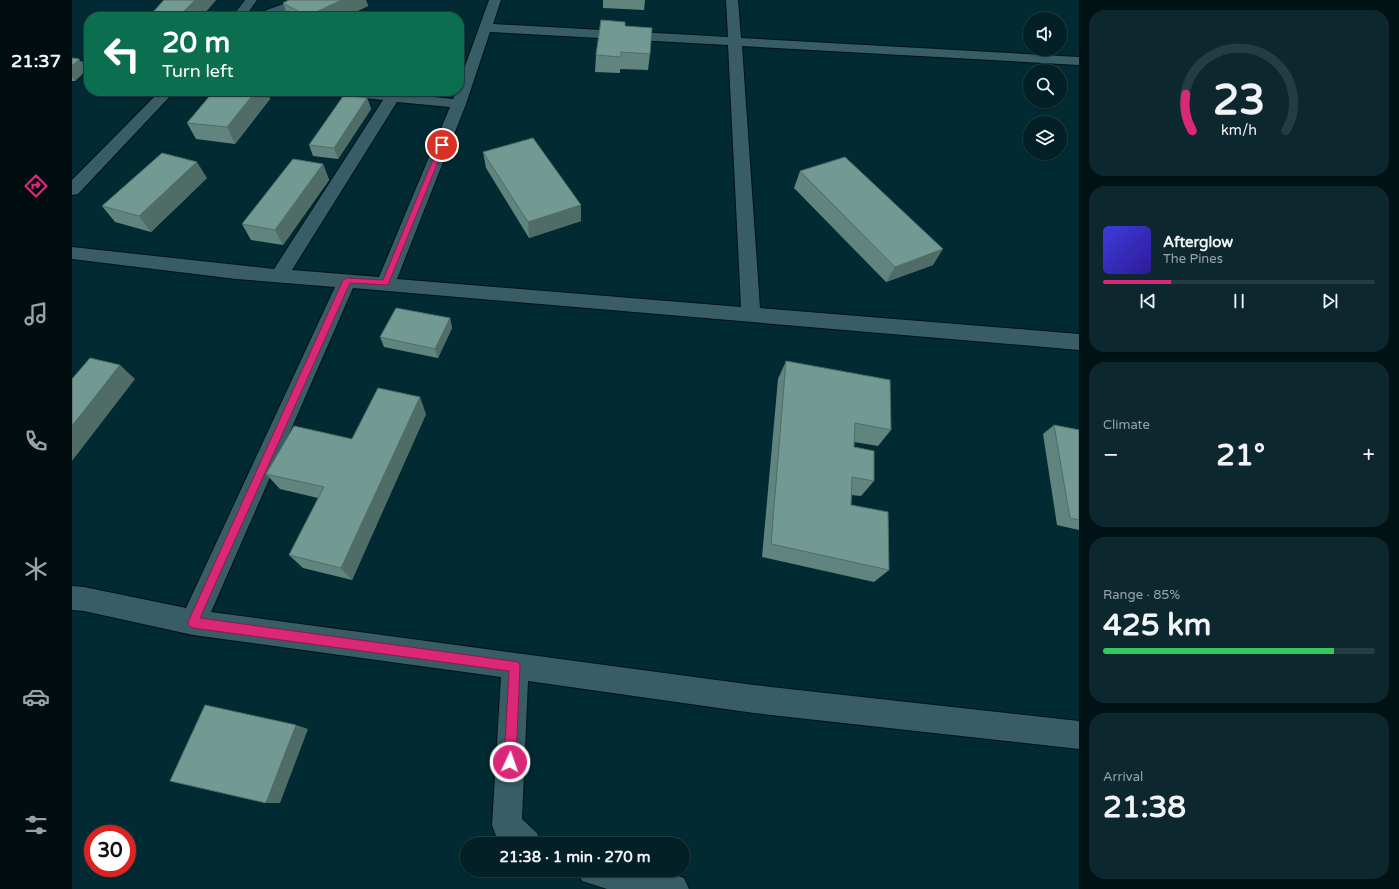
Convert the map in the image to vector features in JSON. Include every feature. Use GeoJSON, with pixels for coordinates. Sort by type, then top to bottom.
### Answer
{"type":"FeatureCollection","features":[{"type":"Feature","properties":{"kind":"street"},"geometry":{"type":"LineString","coordinates":[[242,12],[251,0]]}},
{"type":"Feature","properties":{"kind":"street"},"geometry":{"type":"LineString","coordinates":[[274,12],[306,0]]}},
{"type":"Feature","properties":{"kind":"street"},"geometry":{"type":"LineString","coordinates":[[464,90],[496,0]]}},
{"type":"Feature","properties":{"kind":"street"},"geometry":{"type":"LineString","coordinates":[[732,0],[751,314]]}},
{"type":"Feature","properties":{"kind":"street"},"geometry":{"type":"LineString","coordinates":[[486,28],[1079,61]]}},
{"type":"Feature","properties":{"kind":"street"},"geometry":{"type":"LineString","coordinates":[[72,64],[84,65]]}},
{"type":"Feature","properties":{"kind":"street"},"geometry":{"type":"LineString","coordinates":[[72,190],[163,96]]}},
{"type":"Feature","properties":{"kind":"street"},"geometry":{"type":"LineString","coordinates":[[383,96],[459,104]]}},
{"type":"Feature","properties":{"kind":"street"},"geometry":{"type":"LineString","coordinates":[[386,283],[462,96]]}},
{"type":"Feature","properties":{"kind":"street"},"geometry":{"type":"LineString","coordinates":[[279,275],[393,97]]}},
{"type":"Feature","properties":{"kind":"street"},"geometry":{"type":"LineString","coordinates":[[72,253],[236,272],[386,283],[1079,342]]}},
{"type":"Feature","properties":{"kind":"street"},"geometry":{"type":"LineString","coordinates":[[193,622],[347,280]]}},
{"type":"Feature","properties":{"kind":"street"},"geometry":{"type":"LineString","coordinates":[[72,598],[84,599],[193,622],[754,699],[1079,735]]}},
{"type":"Feature","properties":{"kind":"street"},"geometry":{"type":"LineString","coordinates":[[515,666],[507,825],[519,837]]}},
{"type":"Feature","properties":{"kind":"street"},"geometry":{"type":"LineString","coordinates":[[622,877],[673,889]]}},
{"type":"Feature","properties":{"kind":"building"},"geometry":{"type":"Polygon","coordinates":[[[164,0],[195,0],[183,12],[154,11],[164,0]]]}},
{"type":"Feature","properties":{"kind":"building"},"geometry":{"type":"Polygon","coordinates":[[[289,0],[342,0],[316,12],[300,12],[283,3],[289,0]]]}},
{"type":"Feature","properties":{"kind":"building"},"geometry":{"type":"Polygon","coordinates":[[[601,20],[625,22],[625,26],[652,28],[650,54],[621,52],[621,57],[596,55],[601,20]]]}},
{"type":"Feature","properties":{"kind":"building"},"geometry":{"type":"Polygon","coordinates":[[[72,58],[79,59],[72,66],[72,58]]]}},
{"type":"Feature","properties":{"kind":"building"},"geometry":{"type":"Polygon","coordinates":[[[210,96],[252,96],[227,127],[187,123],[210,96]]]}},
{"type":"Feature","properties":{"kind":"building"},"geometry":{"type":"Polygon","coordinates":[[[343,96],[367,98],[334,148],[309,145],[343,96]]]}},
{"type":"Feature","properties":{"kind":"building"},"geometry":{"type":"Polygon","coordinates":[[[533,138],[581,205],[528,222],[483,152],[533,138]]]}},
{"type":"Feature","properties":{"kind":"building"},"geometry":{"type":"Polygon","coordinates":[[[162,153],[197,162],[139,216],[102,206],[162,153]]]}},
{"type":"Feature","properties":{"kind":"building"},"geometry":{"type":"Polygon","coordinates":[[[845,157],[943,249],[895,267],[800,171],[845,157]]]}},
{"type":"Feature","properties":{"kind":"building"},"geometry":{"type":"Polygon","coordinates":[[[293,159],[323,164],[275,230],[242,224],[293,159]]]}},
{"type":"Feature","properties":{"kind":"building"},"geometry":{"type":"Polygon","coordinates":[[[396,308],[450,318],[435,349],[380,337],[396,308]]]}},
{"type":"Feature","properties":{"kind":"building"},"geometry":{"type":"Polygon","coordinates":[[[90,358],[120,365],[72,426],[72,379],[90,358]]]}},
{"type":"Feature","properties":{"kind":"building"},"geometry":{"type":"Polygon","coordinates":[[[786,361],[890,380],[891,430],[855,423],[854,447],[874,451],[874,481],[852,477],[851,505],[888,512],[889,570],[771,544],[786,361]]]}},
{"type":"Feature","properties":{"kind":"building"},"geometry":{"type":"Polygon","coordinates":[[[378,388],[420,397],[341,568],[289,555],[324,487],[266,474],[294,426],[352,439],[378,388]]]}},
{"type":"Feature","properties":{"kind":"building"},"geometry":{"type":"Polygon","coordinates":[[[1054,425],[1079,430],[1079,520],[1070,518],[1054,425]]]}},
{"type":"Feature","properties":{"kind":"building"},"geometry":{"type":"Polygon","coordinates":[[[205,705],[296,725],[266,803],[170,781],[205,705]]]}},
{"type":"Feature","properties":{"kind":"route"},"geometry":{"type":"LineString","coordinates":[[442,145],[386,283],[347,280],[193,622],[515,666],[510,762]]}}]}
